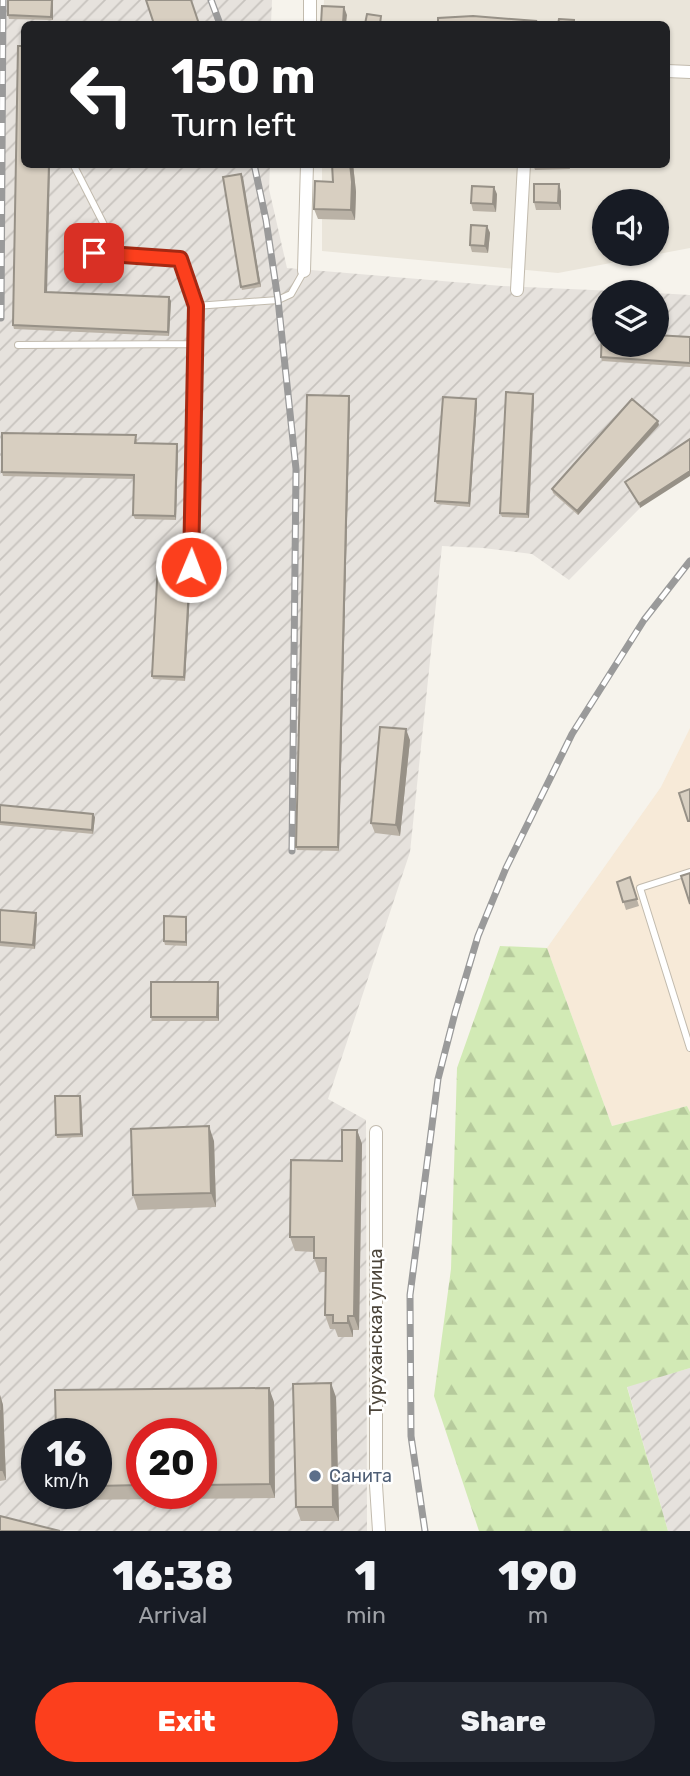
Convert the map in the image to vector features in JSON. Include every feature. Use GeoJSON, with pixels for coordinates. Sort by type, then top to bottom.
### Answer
{"type":"FeatureCollection","features":[{"type":"Feature","properties":{"kind":"street"},"geometry":{"type":"LineString","coordinates":[[310,0],[310,21]]}},
{"type":"Feature","properties":{"kind":"street"},"geometry":{"type":"LineString","coordinates":[[670,71],[690,72]]}},
{"type":"Feature","properties":{"kind":"street"},"geometry":{"type":"LineString","coordinates":[[304,271],[307,168]]}},
{"type":"Feature","properties":{"kind":"street"},"geometry":{"type":"LineString","coordinates":[[517,290],[524,168]]}},
{"type":"Feature","properties":{"kind":"street","name":"Туруханская улица"},"geometry":{"type":"LineString","coordinates":[[376,1132],[376,1485],[379,1531]]}},
{"type":"Feature","properties":{"kind":"lane"},"geometry":{"type":"LineString","coordinates":[[75,168],[119,254]]}},
{"type":"Feature","properties":{"kind":"lane"},"geometry":{"type":"LineString","coordinates":[[69,253],[180,259],[196,306],[191,567]]}},
{"type":"Feature","properties":{"kind":"lane"},"geometry":{"type":"LineString","coordinates":[[196,306],[278,300],[291,294],[304,271]]}},
{"type":"Feature","properties":{"kind":"lane"},"geometry":{"type":"LineString","coordinates":[[18,345],[197,344]]}},
{"type":"Feature","properties":{"kind":"lane"},"geometry":{"type":"LineString","coordinates":[[690,872],[639,888],[690,1048]]}},
{"type":"Feature","properties":{"kind":"shaded area"},"geometry":{"type":"Polygon","coordinates":[[[0,0],[272,0],[271,21],[21,21],[21,168],[270,168],[269,189],[287,268],[502,286],[592,290],[592,357],[669,357],[669,294],[690,295],[690,472],[640,508],[569,580],[532,554],[442,546],[410,852],[328,1099],[366,1120],[367,1531],[0,1531],[0,0]]]}},
{"type":"Feature","properties":{"kind":"shaded area"},"geometry":{"type":"Polygon","coordinates":[[[324,0],[690,0],[690,248],[669,252],[669,189],[592,189],[592,266],[595,266],[558,273],[322,251],[322,168],[670,168],[670,21],[323,21],[324,0]]]}},
{"type":"Feature","properties":{"kind":"shaded area"},"geometry":{"type":"Polygon","coordinates":[[[690,728],[690,1112],[687,1106],[612,1126],[547,948],[661,787],[690,728]]]}},
{"type":"Feature","properties":{"kind":"shaded area"},"geometry":{"type":"Polygon","coordinates":[[[690,1368],[690,1531],[668,1531],[627,1386],[690,1368]]]}},
{"type":"Feature","properties":{"kind":"green space"},"geometry":{"type":"Polygon","coordinates":[[[500,946],[547,948],[612,1126],[687,1106],[690,1112],[690,1368],[627,1387],[668,1531],[479,1531],[434,1396],[451,1269],[457,1068],[500,946]]]}},
{"type":"Feature","properties":{"kind":"building"},"geometry":{"type":"Polygon","coordinates":[[[8,0],[52,0],[51,17],[8,15],[8,0]]]}},
{"type":"Feature","properties":{"kind":"building"},"geometry":{"type":"Polygon","coordinates":[[[146,0],[191,0],[198,21],[153,21],[146,0]]]}},
{"type":"Feature","properties":{"kind":"building"},"geometry":{"type":"Polygon","coordinates":[[[322,6],[344,7],[343,21],[321,21],[322,6]]]}},
{"type":"Feature","properties":{"kind":"building"},"geometry":{"type":"Polygon","coordinates":[[[367,14],[381,16],[380,21],[366,21],[367,14]]]}},
{"type":"Feature","properties":{"kind":"building"},"geometry":{"type":"Polygon","coordinates":[[[473,16],[536,21],[438,21],[438,18],[473,16]]]}},
{"type":"Feature","properties":{"kind":"building"},"geometry":{"type":"Polygon","coordinates":[[[18,46],[21,46],[21,168],[49,168],[45,292],[169,297],[168,332],[13,325],[18,46]]]}},
{"type":"Feature","properties":{"kind":"building"},"geometry":{"type":"Polygon","coordinates":[[[332,168],[350,168],[351,210],[314,209],[315,181],[333,182],[332,168]]]}},
{"type":"Feature","properties":{"kind":"building"},"geometry":{"type":"Polygon","coordinates":[[[241,174],[259,283],[241,287],[223,177],[241,174]]]}},
{"type":"Feature","properties":{"kind":"building"},"geometry":{"type":"Polygon","coordinates":[[[534,184],[559,184],[558,203],[534,202],[534,184]]]}},
{"type":"Feature","properties":{"kind":"building"},"geometry":{"type":"Polygon","coordinates":[[[472,186],[494,187],[493,204],[471,203],[472,186]]]}},
{"type":"Feature","properties":{"kind":"building"},"geometry":{"type":"Polygon","coordinates":[[[471,225],[487,226],[485,246],[470,245],[471,225]]]}},
{"type":"Feature","properties":{"kind":"building"},"geometry":{"type":"Polygon","coordinates":[[[669,336],[690,337],[690,363],[601,357],[669,357],[669,336]]]}},
{"type":"Feature","properties":{"kind":"building"},"geometry":{"type":"Polygon","coordinates":[[[506,392],[533,394],[527,514],[500,513],[506,392]]]}},
{"type":"Feature","properties":{"kind":"building"},"geometry":{"type":"Polygon","coordinates":[[[307,395],[349,396],[338,847],[296,847],[307,395]]]}},
{"type":"Feature","properties":{"kind":"building"},"geometry":{"type":"Polygon","coordinates":[[[443,397],[476,399],[469,503],[435,501],[443,397]]]}},
{"type":"Feature","properties":{"kind":"building"},"geometry":{"type":"Polygon","coordinates":[[[632,399],[658,421],[577,511],[552,489],[632,399]]]}},
{"type":"Feature","properties":{"kind":"building"},"geometry":{"type":"Polygon","coordinates":[[[2,433],[136,435],[135,443],[177,444],[175,516],[133,515],[134,475],[2,472],[2,433]]]}},
{"type":"Feature","properties":{"kind":"building"},"geometry":{"type":"Polygon","coordinates":[[[690,439],[690,471],[639,504],[625,482],[690,439]]]}},
{"type":"Feature","properties":{"kind":"building"},"geometry":{"type":"Polygon","coordinates":[[[158,562],[184,563],[185,567],[190,569],[184,677],[152,676],[158,562]]]}},
{"type":"Feature","properties":{"kind":"building"},"geometry":{"type":"Polygon","coordinates":[[[380,727],[406,729],[396,825],[371,823],[380,727]]]}},
{"type":"Feature","properties":{"kind":"building"},"geometry":{"type":"Polygon","coordinates":[[[690,789],[690,821],[688,821],[679,793],[690,789]]]}},
{"type":"Feature","properties":{"kind":"building"},"geometry":{"type":"Polygon","coordinates":[[[0,805],[93,814],[92,830],[0,822],[0,805]]]}},
{"type":"Feature","properties":{"kind":"building"},"geometry":{"type":"Polygon","coordinates":[[[690,873],[690,904],[681,876],[690,873]]]}},
{"type":"Feature","properties":{"kind":"building"},"geometry":{"type":"Polygon","coordinates":[[[630,877],[637,899],[623,902],[617,882],[630,877]]]}},
{"type":"Feature","properties":{"kind":"building"},"geometry":{"type":"Polygon","coordinates":[[[0,910],[36,913],[33,945],[0,942],[0,910]]]}},
{"type":"Feature","properties":{"kind":"building"},"geometry":{"type":"Polygon","coordinates":[[[164,916],[186,917],[186,942],[164,941],[164,916]]]}},
{"type":"Feature","properties":{"kind":"building"},"geometry":{"type":"Polygon","coordinates":[[[151,982],[218,982],[217,1017],[151,1017],[151,982]]]}},
{"type":"Feature","properties":{"kind":"building"},"geometry":{"type":"Polygon","coordinates":[[[55,1096],[80,1096],[81,1134],[56,1135],[55,1096]]]}},
{"type":"Feature","properties":{"kind":"building"},"geometry":{"type":"Polygon","coordinates":[[[209,1126],[211,1193],[133,1195],[131,1129],[209,1126]]]}},
{"type":"Feature","properties":{"kind":"building"},"geometry":{"type":"Polygon","coordinates":[[[342,1130],[357,1130],[354,1316],[348,1316],[348,1323],[333,1323],[333,1315],[325,1315],[326,1258],[314,1258],[314,1237],[290,1237],[291,1160],[342,1161],[342,1130]]]}},
{"type":"Feature","properties":{"kind":"building"},"geometry":{"type":"Polygon","coordinates":[[[331,1383],[333,1507],[296,1507],[293,1384],[331,1383]]]}},
{"type":"Feature","properties":{"kind":"building"},"geometry":{"type":"Polygon","coordinates":[[[269,1388],[270,1484],[217,1485],[217,1418],[126,1418],[126,1485],[112,1486],[112,1418],[56,1418],[55,1390],[269,1388]]]}},
{"type":"Feature","properties":{"kind":"building"},"geometry":{"type":"Polygon","coordinates":[[[0,1410],[2,1470],[0,1470],[0,1410]]]}},
{"type":"Feature","properties":{"kind":"building"},"geometry":{"type":"Polygon","coordinates":[[[0,1516],[60,1531],[0,1531],[0,1516]]]}},
{"type":"Feature","properties":{"kind":"railway"},"geometry":{"type":"LineString","coordinates":[[1,318],[3,0]]}},
{"type":"Feature","properties":{"kind":"railway"},"geometry":{"type":"LineString","coordinates":[[211,0],[219,21]]}},
{"type":"Feature","properties":{"kind":"railway"},"geometry":{"type":"LineString","coordinates":[[255,168],[278,300],[296,469],[292,851]]}},
{"type":"Feature","properties":{"kind":"railway"},"geometry":{"type":"LineString","coordinates":[[425,1531],[411,1436],[410,1295],[438,1079],[455,1013],[478,936],[506,868],[572,734],[644,620],[690,561]]}},
{"type":"Feature","properties":{"kind":"place","name":"Санита"},"geometry":{"type":"Point","coordinates":[315,1476]}},
{"type":"Feature","properties":{"kind":"route"},"geometry":{"type":"LineString","coordinates":[[94,253],[180,259],[196,306],[191,567]]}}]}
